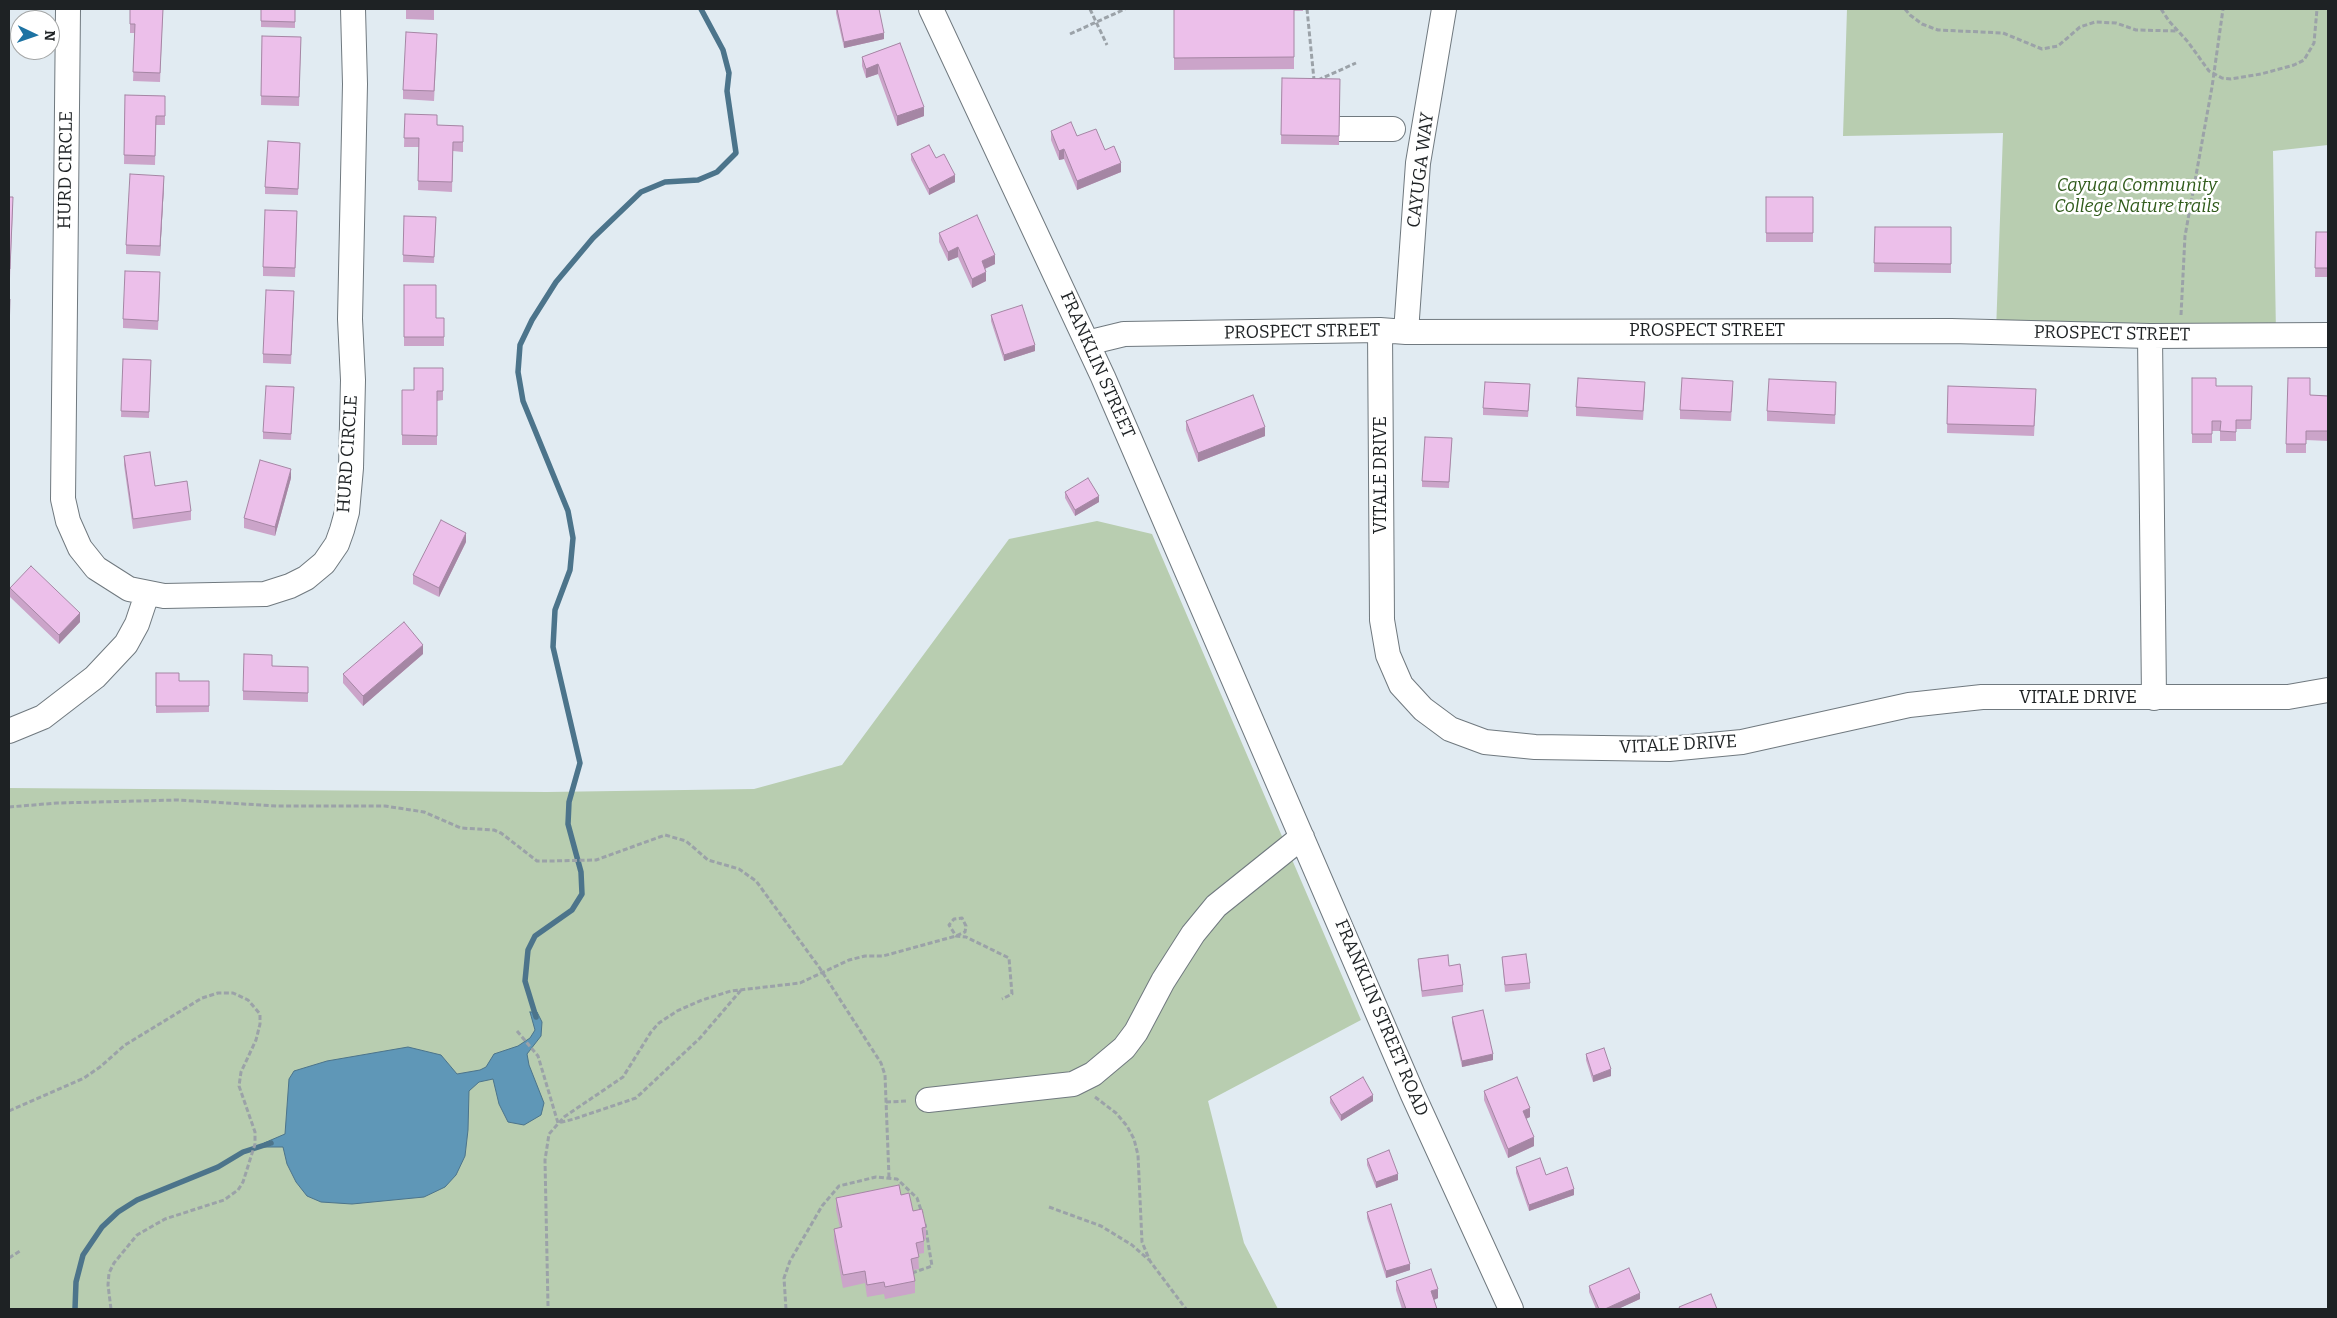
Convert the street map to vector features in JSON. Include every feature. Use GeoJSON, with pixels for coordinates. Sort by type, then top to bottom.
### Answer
{"type":"FeatureCollection","features":[{"type":"Feature","properties":{"kind":"street","name":"HURD CIRCLE"},"geometry":{"type":"LineString","coordinates":[[68,9],[63,499],[68,521],[86,558],[118,584],[147,594],[164,596],[229,596],[278,591],[315,571],[331,554],[342,530],[347,512],[351,468],[353,380],[350,319],[355,84],[353,9]]}},
{"type":"Feature","properties":{"kind":"street","name":"FRANKLIN STREET"},"geometry":{"type":"LineString","coordinates":[[931,9],[1087,343],[1254,726]]}},
{"type":"Feature","properties":{"kind":"street","name":"CAYUGA WAY"},"geometry":{"type":"LineString","coordinates":[[1406,332],[1418,163],[1444,9]]}},
{"type":"Feature","properties":{"kind":"street"},"geometry":{"type":"LineString","coordinates":[[1339,129],[1393,129]]}},
{"type":"Feature","properties":{"kind":"street","name":"PROSPECT STREET"},"geometry":{"type":"LineString","coordinates":[[1087,343],[1124,334],[1380,330],[1406,332],[1951,331],[2150,336],[2328,335]]}},
{"type":"Feature","properties":{"kind":"street","name":"VITALE DRIVE"},"geometry":{"type":"LineString","coordinates":[[1380,330],[1382,620],[1388,655],[1401,685],[1423,709],[1450,729],[1485,742],[1535,748],[1669,749],[1742,742],[1909,705],[1982,697],[2154,698],[2288,696],[2328,690]]}},
{"type":"Feature","properties":{"kind":"street"},"geometry":{"type":"LineString","coordinates":[[2150,336],[2154,698]]}},
{"type":"Feature","properties":{"kind":"street"},"geometry":{"type":"LineString","coordinates":[[9,731],[43,717],[95,677],[126,644],[137,624],[147,594]]}},
{"type":"Feature","properties":{"kind":"street","name":"FRANKLIN STREET ROAD"},"geometry":{"type":"LineString","coordinates":[[1254,726],[1413,1095],[1511,1309]]}},
{"type":"Feature","properties":{"kind":"street"},"geometry":{"type":"LineString","coordinates":[[928,1100],[1073,1084],[1093,1074],[1124,1048],[1136,1032],[1163,981],[1193,934],[1216,906],[1302,837]]}},
{"type":"Feature","properties":{"kind":"path"},"geometry":{"type":"LineString","coordinates":[[1090,9],[1107,45]]}},
{"type":"Feature","properties":{"kind":"path"},"geometry":{"type":"LineString","coordinates":[[1070,34],[1125,9]]}},
{"type":"Feature","properties":{"kind":"path"},"geometry":{"type":"LineString","coordinates":[[1307,9],[1314,88]]}},
{"type":"Feature","properties":{"kind":"path"},"geometry":{"type":"LineString","coordinates":[[1906,9],[1910,15],[1922,24],[1938,30],[2003,33],[2042,49],[2058,46],[2080,27],[2096,22],[2116,23],[2136,30],[2177,31]]}},
{"type":"Feature","properties":{"kind":"path"},"geometry":{"type":"LineString","coordinates":[[2161,9],[2209,71],[2231,78],[2261,74],[2304,60],[2314,43],[2317,9]]}},
{"type":"Feature","properties":{"kind":"path"},"geometry":{"type":"LineString","coordinates":[[2180,336],[2185,236],[2223,9]]}},
{"type":"Feature","properties":{"kind":"path"},"geometry":{"type":"LineString","coordinates":[[1314,82],[1356,63]]}},
{"type":"Feature","properties":{"kind":"path"},"geometry":{"type":"LineString","coordinates":[[9,807],[57,803],[178,800],[277,806],[385,806],[424,812],[461,828],[494,830],[501,833],[537,861],[551,862],[596,860],[665,835],[686,841],[708,860],[739,870],[756,881],[823,973],[880,1063],[885,1075],[889,1178]]}},
{"type":"Feature","properties":{"kind":"path"},"geometry":{"type":"LineString","coordinates":[[548,1306],[546,1144],[548,1134],[558,1123],[623,1077],[651,1032],[659,1023],[677,1011],[702,1000],[743,989],[800,983],[848,960],[865,956],[883,956],[956,936],[965,932],[966,926],[962,918],[954,920],[949,925],[956,936]]}},
{"type":"Feature","properties":{"kind":"path"},"geometry":{"type":"LineString","coordinates":[[956,936],[966,937],[1009,958],[1012,994],[1002,999]]}},
{"type":"Feature","properties":{"kind":"path"},"geometry":{"type":"LineString","coordinates":[[558,1123],[574,1120],[636,1098],[700,1038],[743,989]]}},
{"type":"Feature","properties":{"kind":"path"},"geometry":{"type":"LineString","coordinates":[[9,1111],[84,1078],[152,1027],[202,998],[218,993],[233,994],[248,1000],[260,1014],[260,1024],[256,1040],[242,1072],[239,1086],[255,1132],[255,1144],[244,1182],[238,1190],[224,1200],[165,1219],[138,1235],[114,1263],[110,1273],[108,1285],[112,1309]]}},
{"type":"Feature","properties":{"kind":"path"},"geometry":{"type":"LineString","coordinates":[[517,1031],[538,1056],[558,1123]]}},
{"type":"Feature","properties":{"kind":"path"},"geometry":{"type":"LineString","coordinates":[[1073,1084],[1100,1100],[1116,1113],[1127,1126],[1134,1139],[1138,1154],[1142,1242],[1150,1260],[1186,1309]]}},
{"type":"Feature","properties":{"kind":"path"},"geometry":{"type":"LineString","coordinates":[[786,1309],[784,1278],[790,1261],[829,1197],[839,1186],[876,1178],[897,1179],[917,1198],[921,1207],[932,1266],[912,1273]]}},
{"type":"Feature","properties":{"kind":"path"},"geometry":{"type":"LineString","coordinates":[[1049,1207],[1101,1226],[1132,1245],[1150,1260]]}},
{"type":"Feature","properties":{"kind":"path"},"geometry":{"type":"LineString","coordinates":[[9,1258],[20,1251]]}},
{"type":"Feature","properties":{"kind":"green space","name":"Cayuga Community College Nature trails"},"geometry":{"type":"Polygon","coordinates":[[[1847,9],[2328,9],[2328,145],[2273,151],[2276,335],[1996,332],[2003,133],[1843,136],[1847,9]]]}},
{"type":"Feature","properties":{"kind":"green space"},"geometry":{"type":"Polygon","coordinates":[[[1097,521],[1152,534],[1361,1020],[1208,1101],[1244,1243],[1278,1309],[9,1309],[9,788],[547,792],[754,789],[842,765],[1009,539],[1097,521]]]}},
{"type":"Feature","properties":{"kind":"water"},"geometry":{"type":"Polygon","coordinates":[[[530,1012],[537,1012],[542,1022],[541,1036],[527,1054],[529,1065],[544,1103],[541,1115],[524,1125],[508,1122],[499,1104],[493,1079],[479,1082],[469,1091],[465,1156],[456,1175],[445,1187],[424,1197],[352,1204],[321,1202],[307,1196],[296,1182],[287,1164],[283,1147],[264,1147],[264,1143],[285,1134],[289,1079],[294,1071],[327,1061],[408,1047],[441,1055],[457,1074],[480,1070],[486,1067],[494,1054],[518,1046],[530,1038],[535,1030],[530,1012]]]}},
{"type":"Feature","properties":{"kind":"building"},"geometry":{"type":"Polygon","coordinates":[[[130,9],[163,9],[160,73],[133,72],[135,24],[130,24],[130,9]]]}},
{"type":"Feature","properties":{"kind":"building"},"geometry":{"type":"Polygon","coordinates":[[[261,9],[295,9],[295,22],[261,21],[261,9]]]}},
{"type":"Feature","properties":{"kind":"building"},"geometry":{"type":"Polygon","coordinates":[[[837,9],[879,9],[884,33],[844,42],[837,9]]]}},
{"type":"Feature","properties":{"kind":"building"},"geometry":{"type":"Polygon","coordinates":[[[1174,9],[1294,9],[1294,57],[1174,58],[1174,9]]]}},
{"type":"Feature","properties":{"kind":"building"},"geometry":{"type":"Polygon","coordinates":[[[406,32],[437,34],[434,91],[403,90],[406,32]]]}},
{"type":"Feature","properties":{"kind":"building"},"geometry":{"type":"Polygon","coordinates":[[[262,36],[301,37],[299,97],[261,96],[262,36]]]}},
{"type":"Feature","properties":{"kind":"building"},"geometry":{"type":"Polygon","coordinates":[[[900,43],[924,107],[897,116],[878,64],[866,69],[862,57],[900,43]]]}},
{"type":"Feature","properties":{"kind":"building"},"geometry":{"type":"Polygon","coordinates":[[[1282,78],[1340,79],[1339,136],[1281,135],[1282,78]]]}},
{"type":"Feature","properties":{"kind":"building"},"geometry":{"type":"Polygon","coordinates":[[[125,95],[165,96],[165,116],[156,116],[155,156],[124,155],[125,95]]]}},
{"type":"Feature","properties":{"kind":"building"},"geometry":{"type":"Polygon","coordinates":[[[405,114],[437,115],[437,125],[463,126],[463,142],[453,142],[452,182],[418,181],[419,138],[404,138],[405,114]]]}},
{"type":"Feature","properties":{"kind":"building"},"geometry":{"type":"Polygon","coordinates":[[[1071,122],[1077,136],[1096,129],[1105,150],[1114,146],[1121,163],[1077,181],[1064,149],[1059,151],[1051,131],[1071,122]]]}},
{"type":"Feature","properties":{"kind":"building"},"geometry":{"type":"Polygon","coordinates":[[[268,141],[300,143],[298,189],[265,187],[268,141]]]}},
{"type":"Feature","properties":{"kind":"building"},"geometry":{"type":"Polygon","coordinates":[[[929,145],[936,158],[944,154],[955,175],[929,189],[911,154],[929,145]]]}},
{"type":"Feature","properties":{"kind":"building"},"geometry":{"type":"Polygon","coordinates":[[[130,174],[164,176],[160,246],[126,245],[130,174]]]}},
{"type":"Feature","properties":{"kind":"building"},"geometry":{"type":"Polygon","coordinates":[[[9,197],[13,197],[10,269],[9,269],[9,197]]]}},
{"type":"Feature","properties":{"kind":"building"},"geometry":{"type":"Polygon","coordinates":[[[1766,197],[1813,197],[1813,233],[1766,233],[1766,197]]]}},
{"type":"Feature","properties":{"kind":"building"},"geometry":{"type":"Polygon","coordinates":[[[265,210],[297,211],[295,268],[263,267],[265,210]]]}},
{"type":"Feature","properties":{"kind":"building"},"geometry":{"type":"Polygon","coordinates":[[[977,215],[995,255],[982,261],[986,272],[972,279],[958,247],[948,252],[939,233],[977,215]]]}},
{"type":"Feature","properties":{"kind":"building"},"geometry":{"type":"Polygon","coordinates":[[[404,216],[436,217],[434,257],[403,255],[404,216]]]}},
{"type":"Feature","properties":{"kind":"building"},"geometry":{"type":"Polygon","coordinates":[[[1875,227],[1951,227],[1951,264],[1874,263],[1875,227]]]}},
{"type":"Feature","properties":{"kind":"building"},"geometry":{"type":"Polygon","coordinates":[[[2316,232],[2328,232],[2328,268],[2315,268],[2316,232]]]}},
{"type":"Feature","properties":{"kind":"building"},"geometry":{"type":"Polygon","coordinates":[[[125,271],[160,272],[158,321],[123,319],[125,271]]]}},
{"type":"Feature","properties":{"kind":"building"},"geometry":{"type":"Polygon","coordinates":[[[404,285],[436,285],[436,318],[444,318],[444,337],[404,337],[404,285]]]}},
{"type":"Feature","properties":{"kind":"building"},"geometry":{"type":"Polygon","coordinates":[[[266,290],[294,291],[291,355],[263,354],[266,290]]]}},
{"type":"Feature","properties":{"kind":"building"},"geometry":{"type":"Polygon","coordinates":[[[9,299],[10,299],[9,332],[9,299]]]}},
{"type":"Feature","properties":{"kind":"building"},"geometry":{"type":"Polygon","coordinates":[[[1022,305],[1035,345],[1004,355],[991,315],[1022,305]]]}},
{"type":"Feature","properties":{"kind":"building"},"geometry":{"type":"Polygon","coordinates":[[[123,359],[151,360],[149,412],[121,411],[123,359]]]}},
{"type":"Feature","properties":{"kind":"building"},"geometry":{"type":"Polygon","coordinates":[[[414,368],[443,368],[443,391],[437,391],[437,436],[402,435],[402,390],[414,390],[414,368]]]}},
{"type":"Feature","properties":{"kind":"building"},"geometry":{"type":"Polygon","coordinates":[[[1578,378],[1645,382],[1643,411],[1576,407],[1578,378]]]}},
{"type":"Feature","properties":{"kind":"building"},"geometry":{"type":"Polygon","coordinates":[[[1682,378],[1733,381],[1731,412],[1680,410],[1682,378]]]}},
{"type":"Feature","properties":{"kind":"building"},"geometry":{"type":"Polygon","coordinates":[[[2192,378],[2216,378],[2216,386],[2252,386],[2251,420],[2236,420],[2236,432],[2220,431],[2221,421],[2212,421],[2212,434],[2192,434],[2192,378]]]}},
{"type":"Feature","properties":{"kind":"building"},"geometry":{"type":"Polygon","coordinates":[[[2288,378],[2310,378],[2310,395],[2328,396],[2328,431],[2306,431],[2306,444],[2286,444],[2288,378]]]}},
{"type":"Feature","properties":{"kind":"building"},"geometry":{"type":"Polygon","coordinates":[[[1769,379],[1836,382],[1835,415],[1767,411],[1769,379]]]}},
{"type":"Feature","properties":{"kind":"building"},"geometry":{"type":"Polygon","coordinates":[[[1485,382],[1530,384],[1528,411],[1483,408],[1485,382]]]}},
{"type":"Feature","properties":{"kind":"building"},"geometry":{"type":"Polygon","coordinates":[[[266,386],[294,387],[291,434],[263,432],[266,386]]]}},
{"type":"Feature","properties":{"kind":"building"},"geometry":{"type":"Polygon","coordinates":[[[1948,386],[2036,389],[2034,426],[1947,424],[1948,386]]]}},
{"type":"Feature","properties":{"kind":"building"},"geometry":{"type":"Polygon","coordinates":[[[1253,395],[1265,427],[1198,453],[1186,421],[1253,395]]]}},
{"type":"Feature","properties":{"kind":"building"},"geometry":{"type":"Polygon","coordinates":[[[1425,437],[1452,438],[1449,482],[1422,481],[1425,437]]]}},
{"type":"Feature","properties":{"kind":"building"},"geometry":{"type":"Polygon","coordinates":[[[150,452],[155,486],[187,481],[191,511],[133,519],[124,456],[150,452]]]}},
{"type":"Feature","properties":{"kind":"building"},"geometry":{"type":"Polygon","coordinates":[[[260,460],[291,469],[275,527],[244,518],[260,460]]]}},
{"type":"Feature","properties":{"kind":"building"},"geometry":{"type":"Polygon","coordinates":[[[1088,478],[1099,496],[1075,510],[1065,492],[1088,478]]]}},
{"type":"Feature","properties":{"kind":"building"},"geometry":{"type":"Polygon","coordinates":[[[441,520],[466,533],[439,588],[413,575],[441,520]]]}},
{"type":"Feature","properties":{"kind":"building"},"geometry":{"type":"Polygon","coordinates":[[[31,566],[80,613],[59,635],[10,588],[31,566]]]}},
{"type":"Feature","properties":{"kind":"building"},"geometry":{"type":"Polygon","coordinates":[[[404,622],[423,645],[363,696],[343,674],[404,622]]]}},
{"type":"Feature","properties":{"kind":"building"},"geometry":{"type":"Polygon","coordinates":[[[244,654],[272,655],[272,666],[308,667],[308,693],[243,691],[244,654]]]}},
{"type":"Feature","properties":{"kind":"building"},"geometry":{"type":"Polygon","coordinates":[[[156,673],[179,673],[179,681],[209,681],[209,706],[156,706],[156,673]]]}},
{"type":"Feature","properties":{"kind":"building"},"geometry":{"type":"Polygon","coordinates":[[[1526,954],[1530,983],[1505,985],[1502,957],[1526,954]]]}},
{"type":"Feature","properties":{"kind":"building"},"geometry":{"type":"Polygon","coordinates":[[[1448,955],[1449,966],[1460,964],[1463,985],[1422,991],[1418,959],[1448,955]]]}},
{"type":"Feature","properties":{"kind":"building"},"geometry":{"type":"Polygon","coordinates":[[[1483,1010],[1493,1054],[1462,1061],[1452,1017],[1483,1010]]]}},
{"type":"Feature","properties":{"kind":"building"},"geometry":{"type":"Polygon","coordinates":[[[1604,1048],[1611,1069],[1593,1076],[1586,1054],[1604,1048]]]}},
{"type":"Feature","properties":{"kind":"building"},"geometry":{"type":"Polygon","coordinates":[[[1363,1077],[1373,1095],[1341,1115],[1330,1097],[1363,1077]]]}},
{"type":"Feature","properties":{"kind":"building"},"geometry":{"type":"Polygon","coordinates":[[[1517,1077],[1530,1108],[1523,1111],[1534,1137],[1508,1149],[1484,1091],[1517,1077]]]}},
{"type":"Feature","properties":{"kind":"building"},"geometry":{"type":"Polygon","coordinates":[[[1389,1150],[1398,1174],[1376,1182],[1367,1159],[1389,1150]]]}},
{"type":"Feature","properties":{"kind":"building"},"geometry":{"type":"Polygon","coordinates":[[[1540,1158],[1546,1175],[1567,1167],[1574,1189],[1529,1205],[1516,1167],[1540,1158]]]}},
{"type":"Feature","properties":{"kind":"building"},"geometry":{"type":"Polygon","coordinates":[[[899,1185],[901,1195],[909,1193],[913,1211],[922,1209],[926,1227],[922,1228],[924,1241],[916,1243],[919,1257],[911,1259],[915,1281],[885,1287],[884,1282],[867,1285],[865,1271],[843,1275],[834,1229],[842,1227],[836,1198],[899,1185]]]}},
{"type":"Feature","properties":{"kind":"building"},"geometry":{"type":"Polygon","coordinates":[[[1391,1204],[1410,1264],[1386,1271],[1367,1212],[1391,1204]]]}},
{"type":"Feature","properties":{"kind":"building"},"geometry":{"type":"Polygon","coordinates":[[[1629,1268],[1640,1293],[1605,1309],[1599,1309],[1589,1286],[1629,1268]]]}},
{"type":"Feature","properties":{"kind":"building"},"geometry":{"type":"Polygon","coordinates":[[[1431,1269],[1438,1289],[1431,1291],[1437,1309],[1406,1309],[1396,1281],[1431,1269]]]}},
{"type":"Feature","properties":{"kind":"building"},"geometry":{"type":"Polygon","coordinates":[[[1711,1294],[1717,1309],[1680,1309],[1679,1307],[1711,1294]]]}},
{"type":"Feature","properties":{"kind":"waterway"},"geometry":{"type":"LineString","coordinates":[[536,1017],[525,981],[528,950],[535,936],[572,910],[582,894],[581,872],[568,824],[569,802],[580,763],[553,647],[555,610],[570,570],[573,538],[568,511],[523,401],[518,372],[520,345],[532,320],[556,282],[593,238],[641,192],[665,182],[698,180],[717,172],[736,153],[727,91],[729,73],[723,50],[701,9]]}},
{"type":"Feature","properties":{"kind":"waterway"},"geometry":{"type":"LineString","coordinates":[[75,1309],[76,1282],[83,1255],[102,1227],[118,1212],[137,1200],[218,1167],[243,1152],[271,1143]]}}]}
